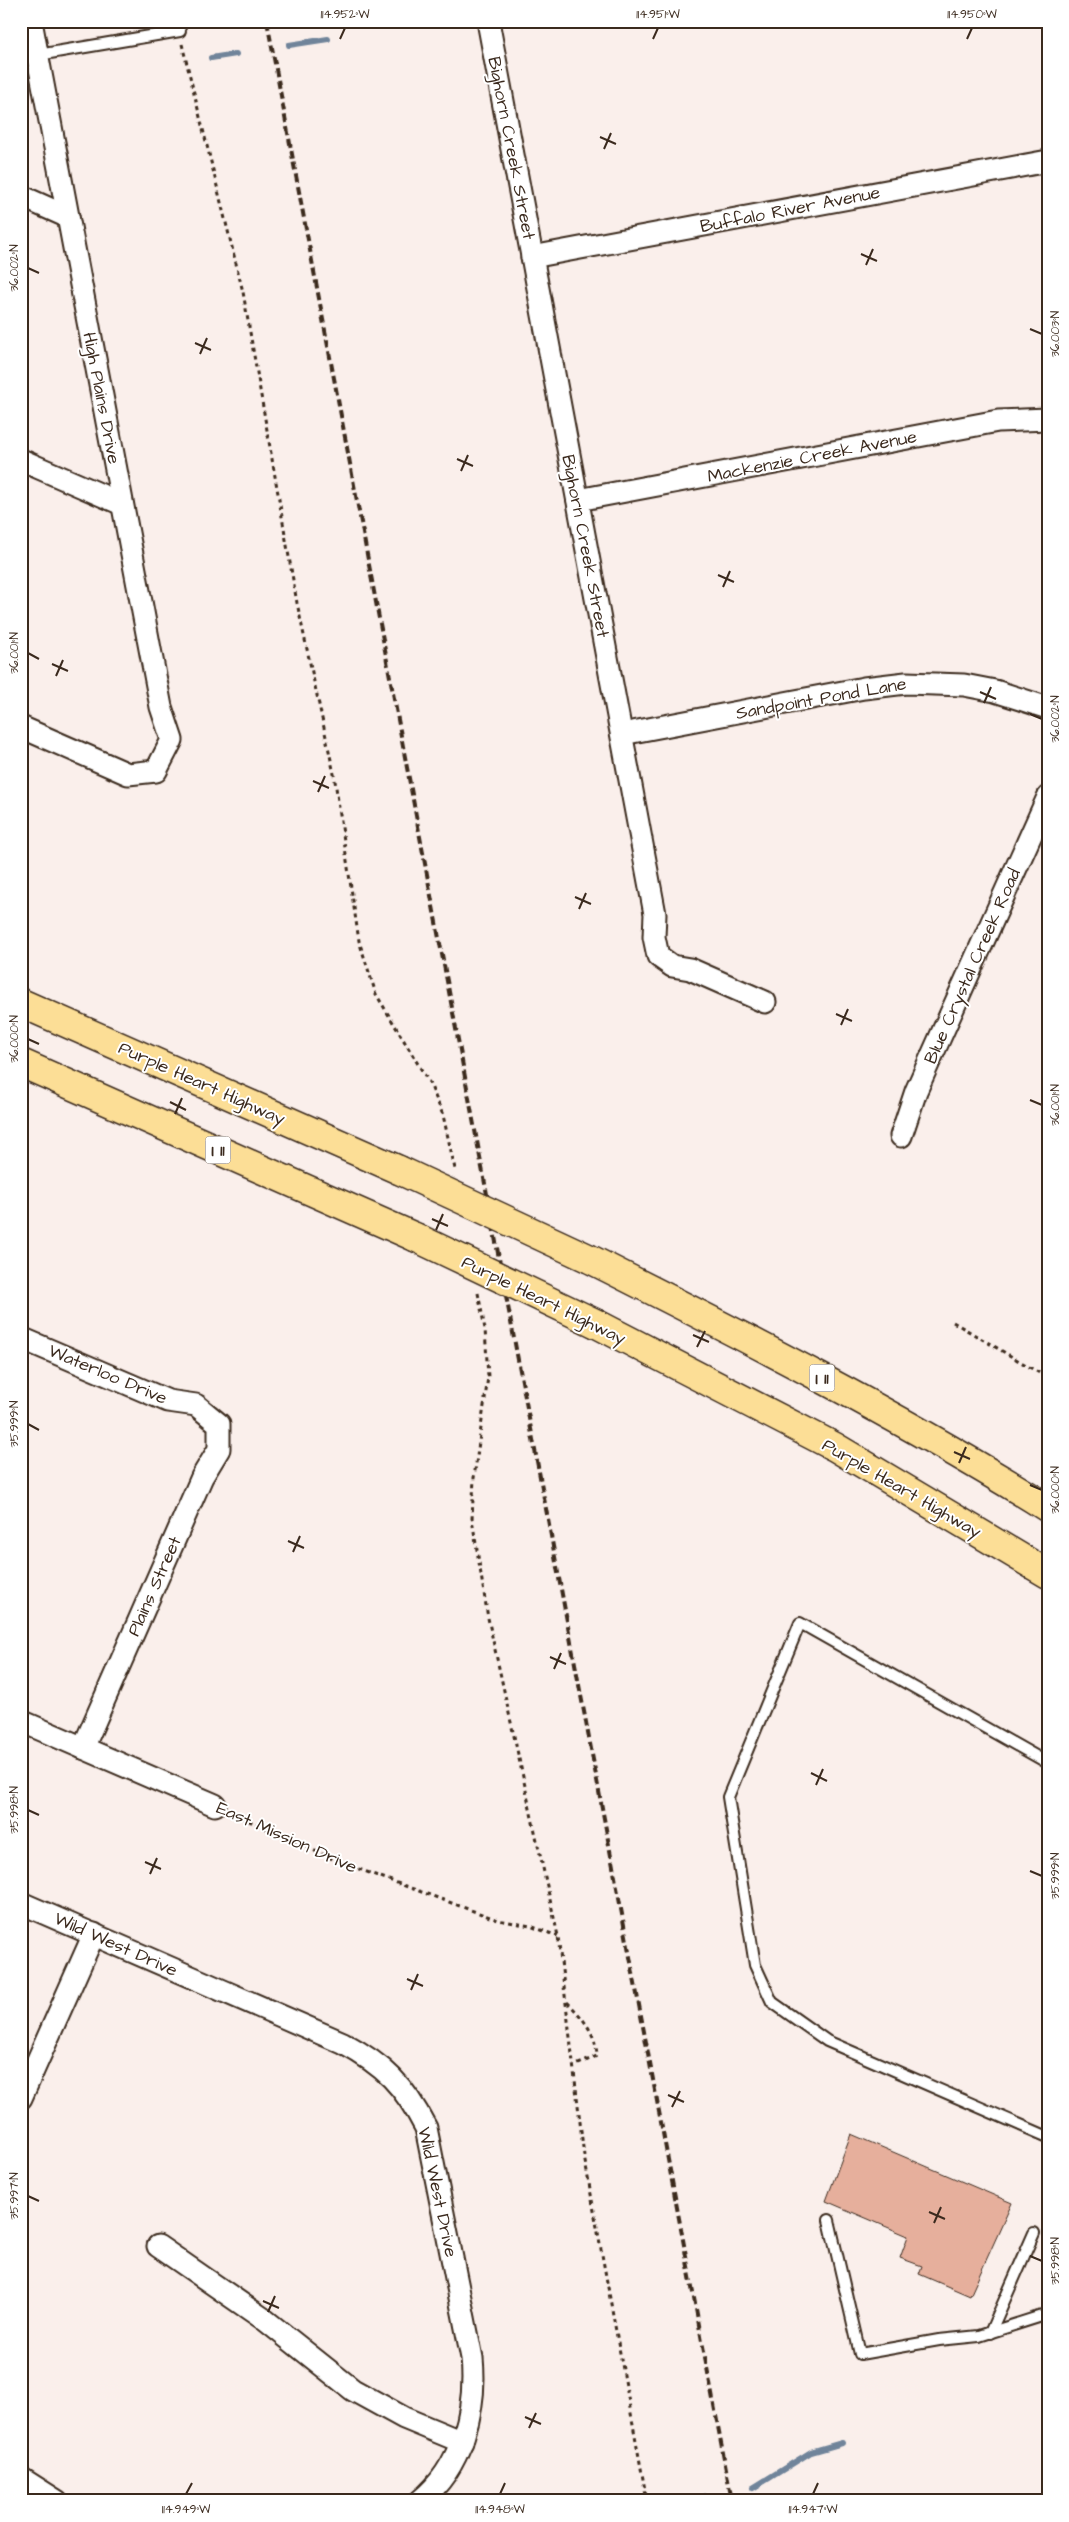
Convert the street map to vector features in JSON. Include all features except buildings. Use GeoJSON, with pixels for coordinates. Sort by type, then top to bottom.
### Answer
{"type":"FeatureCollection","features":[{"type":"Feature","properties":{"kind":"highway","name":"Purple Heart Highway"},"geometry":{"type":"LineString","coordinates":[[21,1003],[399,1170],[590,1259],[744,1336],[836,1386],[1048,1508]]}},
{"type":"Feature","properties":{"kind":"highway","name":"Purple Heart Highway"},"geometry":{"type":"LineString","coordinates":[[21,1063],[415,1237],[597,1324],[835,1447],[1048,1574]]}},
{"type":"Feature","properties":{"kind":"street","name":"High Plains Drive"},"geometry":{"type":"LineString","coordinates":[[21,727],[128,774],[156,771],[172,740],[162,706],[122,504],[31,21]]}},
{"type":"Feature","properties":{"kind":"street","name":"Bighorn Creek Street"},"geometry":{"type":"LineString","coordinates":[[488,21],[655,914],[654,937],[658,956],[672,966],[690,969],[765,1002]]}},
{"type":"Feature","properties":{"kind":"street","name":"Buffalo River Avenue"},"geometry":{"type":"LineString","coordinates":[[532,257],[1048,161]]}},
{"type":"Feature","properties":{"kind":"street"},"geometry":{"type":"LineString","coordinates":[[21,196],[68,217]]}},
{"type":"Feature","properties":{"kind":"street","name":"Mackenzie Creek Avenue"},"geometry":{"type":"LineString","coordinates":[[578,500],[998,422],[1048,419]]}},
{"type":"Feature","properties":{"kind":"street"},"geometry":{"type":"LineString","coordinates":[[21,460],[122,504]]}},
{"type":"Feature","properties":{"kind":"street","name":"Sandpoint Pond Lane"},"geometry":{"type":"LineString","coordinates":[[622,734],[855,690],[906,683],[964,685],[995,691],[1048,708]]}},
{"type":"Feature","properties":{"kind":"street","name":"Blue Crystal Creek Road"},"geometry":{"type":"LineString","coordinates":[[901,1136],[916,1091],[1048,797]]}},
{"type":"Feature","properties":{"kind":"street","name":"Waterloo Drive"},"geometry":{"type":"LineString","coordinates":[[21,1338],[168,1401],[196,1405],[219,1424]]}},
{"type":"Feature","properties":{"kind":"street","name":"Plains Street"},"geometry":{"type":"LineString","coordinates":[[83,1748],[202,1477],[219,1449],[219,1424]]}},
{"type":"Feature","properties":{"kind":"street","name":"East Mission Drive"},"geometry":{"type":"LineString","coordinates":[[21,1722],[215,1805]]}},
{"type":"Feature","properties":{"kind":"street","name":"Wild West Drive"},"geometry":{"type":"LineString","coordinates":[[21,1903],[343,2043],[371,2058],[385,2070],[413,2102],[426,2128],[472,2358],[474,2381],[473,2406],[462,2442],[440,2478],[420,2501]]}},
{"type":"Feature","properties":{"kind":"street"},"geometry":{"type":"LineString","coordinates":[[21,2098],[94,1934]]}},
{"type":"Feature","properties":{"kind":"street"},"geometry":{"type":"LineString","coordinates":[[158,2246],[265,2320],[352,2390],[404,2418],[462,2442]]}},
{"type":"Feature","properties":{"kind":"street"},"geometry":{"type":"LineString","coordinates":[[21,2478],[57,2501]]}},
{"type":"Feature","properties":{"kind":"lane"},"geometry":{"type":"LineString","coordinates":[[38,55],[180,30]]}},
{"type":"Feature","properties":{"kind":"lane"},"geometry":{"type":"LineString","coordinates":[[1048,1762],[800,1623],[728,1797],[755,1965],[772,2002],[827,2041],[1048,2137]]}},
{"type":"Feature","properties":{"kind":"lane"},"geometry":{"type":"LineString","coordinates":[[828,2220],[860,2354],[990,2333],[1048,2314]]}},
{"type":"Feature","properties":{"kind":"lane"},"geometry":{"type":"LineString","coordinates":[[990,2333],[1034,2233]]}},
{"type":"Feature","properties":{"kind":"path"},"geometry":{"type":"LineString","coordinates":[[953,1322],[1048,1378]]}},
{"type":"Feature","properties":{"kind":"path","name":"East Mission Drive"},"geometry":{"type":"LineString","coordinates":[[215,1805],[337,1861],[498,1920],[530,1926],[558,1936]]}},
{"type":"Feature","properties":{"kind":"path"},"geometry":{"type":"LineString","coordinates":[[566,2001],[588,2026],[597,2045],[597,2056],[574,2066]]}},
{"type":"Feature","properties":{"kind":"waterway"},"geometry":{"type":"LineString","coordinates":[[289,45],[328,39]]}},
{"type":"Feature","properties":{"kind":"waterway"},"geometry":{"type":"LineString","coordinates":[[211,58],[236,54]]}},
{"type":"Feature","properties":{"kind":"waterway"},"geometry":{"type":"LineString","coordinates":[[753,2488],[811,2452],[842,2443]]}},
{"type":"Feature","properties":{"kind":"waterway"},"geometry":{"type":"LineString","coordinates":[[687,2501],[708,2496]]}},
{"type":"Feature","properties":{"kind":"railway"},"geometry":{"type":"LineString","coordinates":[[267,21],[732,2501]]}}]}
